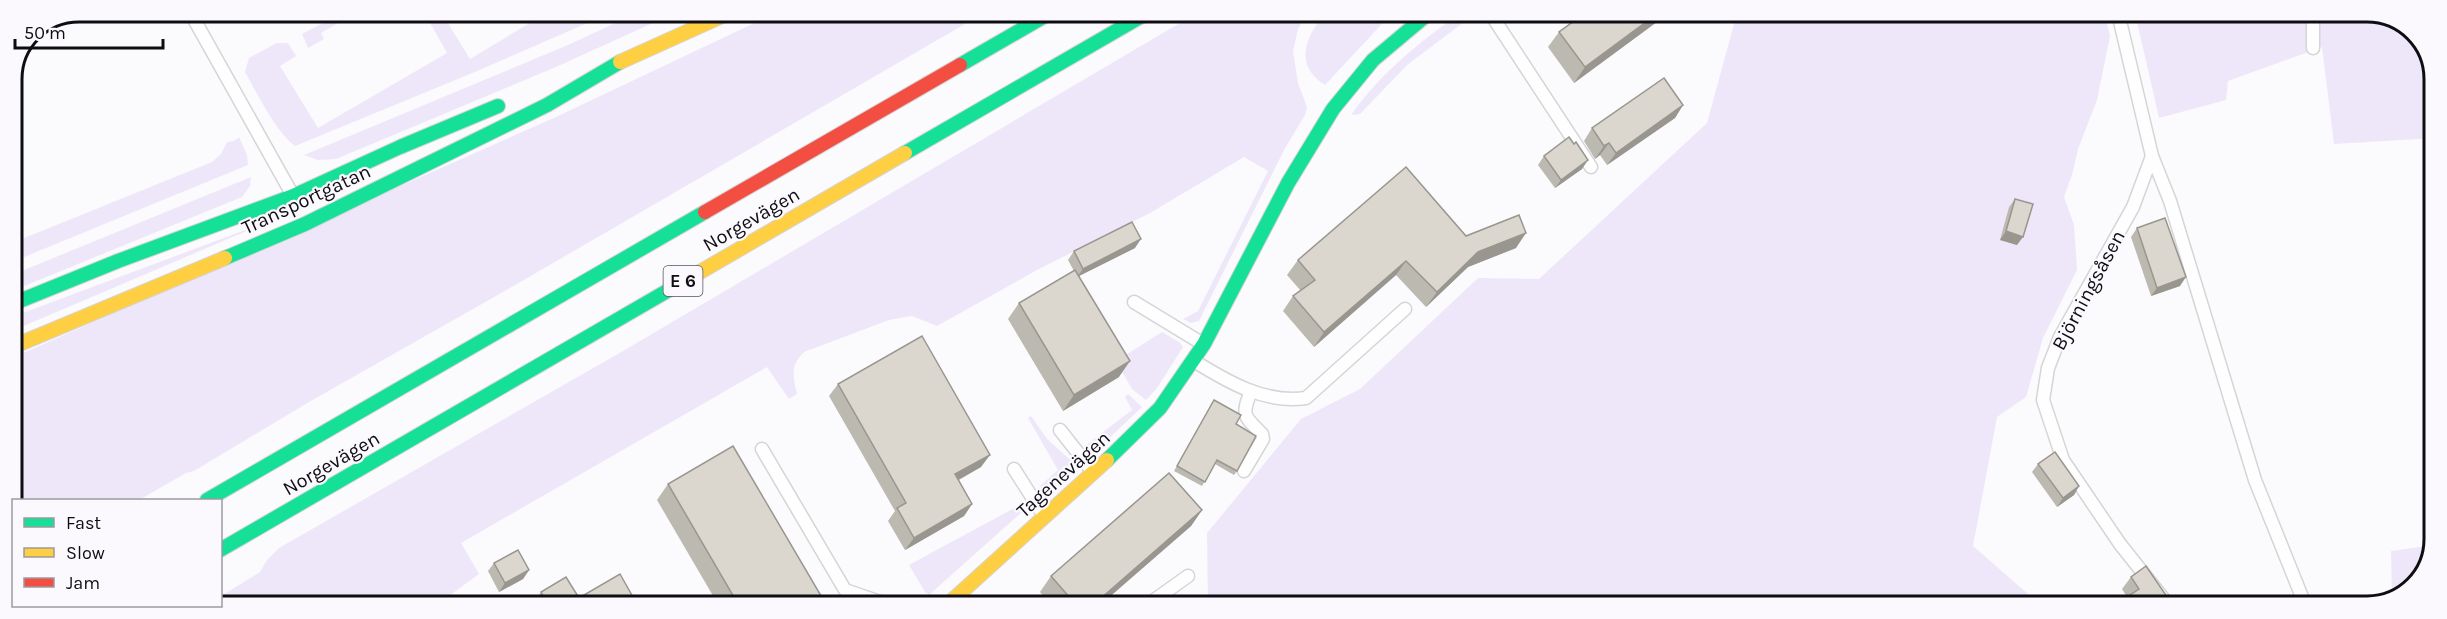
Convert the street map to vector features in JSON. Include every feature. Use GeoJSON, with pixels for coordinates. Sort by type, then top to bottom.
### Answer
{"type":"FeatureCollection","features":[{"type":"Feature","properties":{"kind":"main road","name":"Transportgatan"},"geometry":{"type":"LineString","coordinates":[[558,84],[608,68],[709,22]]}},
{"type":"Feature","properties":{"kind":"main road","name":"Norgevägen"},"geometry":{"type":"LineString","coordinates":[[210,499],[1034,22]]}},
{"type":"Feature","properties":{"kind":"main road","name":"Norgevägen"},"geometry":{"type":"LineString","coordinates":[[222,549],[1130,22]]}},
{"type":"Feature","properties":{"kind":"main road","name":"Tagenevägen"},"geometry":{"type":"LineString","coordinates":[[962,596],[1160,408],[1204,344],[1288,183],[1333,109],[1373,60],[1418,22]]}},
{"type":"Feature","properties":{"kind":"main road","name":"Transportgatan"},"geometry":{"type":"LineString","coordinates":[[23,342],[299,210],[547,105],[608,68]]}},
{"type":"Feature","properties":{"kind":"main road","name":"Transportgatan"},"geometry":{"type":"LineString","coordinates":[[22,300],[118,261],[299,210],[400,147],[506,103]]}},
{"type":"Feature","properties":{"kind":"lane"},"geometry":{"type":"LineString","coordinates":[[196,22],[299,210]]}},
{"type":"Feature","properties":{"kind":"lane"},"geometry":{"type":"LineString","coordinates":[[1496,22],[1592,166]]}},
{"type":"Feature","properties":{"kind":"lane"},"geometry":{"type":"LineString","coordinates":[[2120,22],[2152,156],[2170,201],[2255,480],[2302,596]]}},
{"type":"Feature","properties":{"kind":"lane"},"geometry":{"type":"LineString","coordinates":[[2313,22],[2313,48]]}},
{"type":"Feature","properties":{"kind":"lane","name":"Björningsåsen"},"geometry":{"type":"LineString","coordinates":[[2152,156],[2133,207],[2060,337],[2048,368],[2043,400],[2063,460],[2120,544],[2161,596]]}},
{"type":"Feature","properties":{"kind":"lane"},"geometry":{"type":"LineString","coordinates":[[1134,303],[1204,344]]}},
{"type":"Feature","properties":{"kind":"lane"},"geometry":{"type":"LineString","coordinates":[[1194,361],[1218,376],[1251,391],[1291,400],[1306,398],[1405,309]]}},
{"type":"Feature","properties":{"kind":"lane"},"geometry":{"type":"LineString","coordinates":[[1245,471],[1263,439],[1262,434],[1244,413],[1251,391]]}},
{"type":"Feature","properties":{"kind":"lane"},"geometry":{"type":"LineString","coordinates":[[1060,430],[1094,473]]}},
{"type":"Feature","properties":{"kind":"lane"},"geometry":{"type":"LineString","coordinates":[[762,449],[845,590],[862,596]]}},
{"type":"Feature","properties":{"kind":"lane"},"geometry":{"type":"LineString","coordinates":[[1014,469],[1045,517]]}},
{"type":"Feature","properties":{"kind":"lane"},"geometry":{"type":"LineString","coordinates":[[1160,596],[1188,576]]}},
{"type":"Feature","properties":{"kind":"shaded area"},"geometry":{"type":"Polygon","coordinates":[[[325,22],[340,22],[321,33],[324,39],[308,48],[302,34],[325,22]]]}},
{"type":"Feature","properties":{"kind":"shaded area"},"geometry":{"type":"Polygon","coordinates":[[[430,22],[447,22],[470,59],[531,22],[590,22],[295,146],[280,131],[245,72],[249,58],[277,43],[288,43],[296,56],[280,66],[318,128],[447,53],[430,22]]]}},
{"type":"Feature","properties":{"kind":"shaded area"},"geometry":{"type":"Polygon","coordinates":[[[617,22],[655,22],[556,67],[336,159],[318,160],[304,155],[568,45],[617,22]]]}},
{"type":"Feature","properties":{"kind":"shaded area"},"geometry":{"type":"Polygon","coordinates":[[[757,22],[968,22],[309,402],[194,471],[186,473],[141,499],[23,499],[23,353],[556,117],[757,22]]]}},
{"type":"Feature","properties":{"kind":"shaded area"},"geometry":{"type":"Polygon","coordinates":[[[1182,22],[1302,22],[1298,29],[1293,51],[1298,83],[1307,107],[1305,115],[1284,150],[1199,321],[1191,323],[1183,319],[1198,311],[1268,171],[1244,157],[1150,213],[1037,270],[937,326],[912,316],[889,320],[804,352],[795,367],[797,394],[789,399],[767,367],[461,543],[479,574],[449,596],[222,596],[260,572],[267,560],[279,548],[623,351],[1182,22]]]}},
{"type":"Feature","properties":{"kind":"shaded area"},"geometry":{"type":"Polygon","coordinates":[[[1318,22],[1384,22],[1325,85],[1309,69],[1306,59],[1306,50],[1312,31],[1318,22]]]}},
{"type":"Feature","properties":{"kind":"shaded area"},"geometry":{"type":"Polygon","coordinates":[[[1448,22],[1464,22],[1407,65],[1360,114],[1351,115],[1375,85],[1430,35],[1448,22]]]}},
{"type":"Feature","properties":{"kind":"shaded area"},"geometry":{"type":"Polygon","coordinates":[[[1735,22],[2107,22],[2110,36],[2097,100],[2078,149],[2064,197],[2074,225],[2077,270],[2043,338],[2026,397],[1997,417],[1973,546],[2030,596],[1208,596],[1207,533],[1301,419],[1360,389],[1478,278],[1539,279],[1707,123],[1735,22]]]}},
{"type":"Feature","properties":{"kind":"shaded area"},"geometry":{"type":"Polygon","coordinates":[[[2137,22],[2367,22],[2396,30],[2417,51],[2423,65],[2424,139],[2334,144],[2322,47],[2228,81],[2226,100],[2159,118],[2137,22]]]}},
{"type":"Feature","properties":{"kind":"shaded area"},"geometry":{"type":"Polygon","coordinates":[[[239,137],[247,155],[248,165],[22,258],[22,239],[212,162],[221,154],[227,142],[239,137]]]}},
{"type":"Feature","properties":{"kind":"shaded area"},"geometry":{"type":"Polygon","coordinates":[[[251,177],[250,186],[242,197],[22,287],[22,271],[251,177]]]}},
{"type":"Feature","properties":{"kind":"shaded area"},"geometry":{"type":"Polygon","coordinates":[[[275,219],[23,327],[23,313],[275,219]]]}},
{"type":"Feature","properties":{"kind":"shaded area"},"geometry":{"type":"Polygon","coordinates":[[[1162,332],[1183,347],[1157,388],[1146,400],[1132,389],[1116,361],[1162,332]]]}},
{"type":"Feature","properties":{"kind":"shaded area"},"geometry":{"type":"Polygon","coordinates":[[[1128,394],[1142,407],[1091,455],[1089,454],[1085,446],[1132,410],[1125,397],[1128,394]]]}},
{"type":"Feature","properties":{"kind":"shaded area"},"geometry":{"type":"Polygon","coordinates":[[[1031,416],[1047,439],[1077,466],[1047,493],[1040,486],[1058,470],[1028,418],[1031,416]]]}},
{"type":"Feature","properties":{"kind":"shaded area"},"geometry":{"type":"Polygon","coordinates":[[[1018,506],[1022,512],[929,595],[925,592],[909,565],[1018,506]]]}},
{"type":"Feature","properties":{"kind":"shaded area"},"geometry":{"type":"Polygon","coordinates":[[[2423,546],[2417,568],[2402,585],[2392,591],[2391,551],[2423,546]]]}},
{"type":"Feature","properties":{"kind":"building"},"geometry":{"type":"Polygon","coordinates":[[[1573,22],[1646,22],[1585,67],[1559,32],[1573,22]]]}},
{"type":"Feature","properties":{"kind":"building"},"geometry":{"type":"Polygon","coordinates":[[[1664,78],[1683,105],[1616,153],[1609,143],[1604,146],[1592,128],[1664,78]]]}},
{"type":"Feature","properties":{"kind":"building"},"geometry":{"type":"Polygon","coordinates":[[[1569,137],[1574,144],[1576,142],[1588,160],[1561,180],[1544,156],[1569,137]]]}},
{"type":"Feature","properties":{"kind":"building"},"geometry":{"type":"Polygon","coordinates":[[[1406,167],[1466,236],[1519,215],[1526,233],[1478,252],[1437,292],[1406,261],[1324,332],[1293,296],[1315,280],[1298,260],[1406,167]]]}},
{"type":"Feature","properties":{"kind":"building"},"geometry":{"type":"Polygon","coordinates":[[[2015,199],[2033,204],[2023,237],[2006,231],[2015,199]]]}},
{"type":"Feature","properties":{"kind":"building"},"geometry":{"type":"Polygon","coordinates":[[[2165,218],[2186,277],[2157,288],[2137,228],[2165,218]]]}},
{"type":"Feature","properties":{"kind":"building"},"geometry":{"type":"Polygon","coordinates":[[[1132,222],[1141,239],[1083,269],[1074,251],[1132,222]]]}},
{"type":"Feature","properties":{"kind":"building"},"geometry":{"type":"Polygon","coordinates":[[[1075,270],[1130,361],[1074,395],[1019,303],[1075,270]]]}},
{"type":"Feature","properties":{"kind":"building"},"geometry":{"type":"Polygon","coordinates":[[[922,336],[990,455],[955,474],[972,504],[914,538],[897,508],[906,503],[838,384],[922,336]]]}},
{"type":"Feature","properties":{"kind":"building"},"geometry":{"type":"Polygon","coordinates":[[[1214,400],[1241,415],[1236,424],[1256,436],[1237,471],[1217,460],[1205,482],[1177,466],[1214,400]]]}},
{"type":"Feature","properties":{"kind":"building"},"geometry":{"type":"Polygon","coordinates":[[[733,446],[821,596],[733,596],[668,484],[733,446]]]}},
{"type":"Feature","properties":{"kind":"building"},"geometry":{"type":"Polygon","coordinates":[[[2055,452],[2079,486],[2063,498],[2038,464],[2055,452]]]}},
{"type":"Feature","properties":{"kind":"building"},"geometry":{"type":"Polygon","coordinates":[[[1169,473],[1202,510],[1103,596],[1068,596],[1051,576],[1169,473]]]}},
{"type":"Feature","properties":{"kind":"building"},"geometry":{"type":"Polygon","coordinates":[[[518,550],[529,570],[505,583],[494,563],[518,550]]]}},
{"type":"Feature","properties":{"kind":"building"},"geometry":{"type":"Polygon","coordinates":[[[2146,566],[2166,596],[2128,596],[2139,589],[2131,577],[2146,566]]]}},
{"type":"Feature","properties":{"kind":"building"},"geometry":{"type":"Polygon","coordinates":[[[620,574],[632,596],[582,596],[620,574]]]}},
{"type":"Feature","properties":{"kind":"building"},"geometry":{"type":"Polygon","coordinates":[[[566,577],[578,596],[543,596],[541,592],[566,577]]]}},
{"type":"Feature","properties":{"kind":"traffic: fast"},"geometry":{"type":"LineString","coordinates":[[960,65],[1034,22]]}},
{"type":"Feature","properties":{"kind":"traffic: fast"},"geometry":{"type":"LineString","coordinates":[[905,153],[1131,22]]}},
{"type":"Feature","properties":{"kind":"traffic: fast"},"geometry":{"type":"LineString","coordinates":[[1107,460],[1160,408],[1204,344],[1288,183],[1333,109],[1373,60],[1418,22]]}},
{"type":"Feature","properties":{"kind":"traffic: fast"},"geometry":{"type":"LineString","coordinates":[[225,258],[305,224],[547,105],[620,62]]}},
{"type":"Feature","properties":{"kind":"traffic: fast"},"geometry":{"type":"LineString","coordinates":[[22,300],[118,261],[293,196],[400,147],[498,106]]}},
{"type":"Feature","properties":{"kind":"traffic: fast"},"geometry":{"type":"LineString","coordinates":[[209,499],[705,212]]}},
{"type":"Feature","properties":{"kind":"traffic: fast"},"geometry":{"type":"LineString","coordinates":[[222,549],[681,283]]}},
{"type":"Feature","properties":{"kind":"traffic: slow"},"geometry":{"type":"LineString","coordinates":[[620,62],[709,22]]}},
{"type":"Feature","properties":{"kind":"traffic: slow"},"geometry":{"type":"LineString","coordinates":[[681,283],[905,153]]}},
{"type":"Feature","properties":{"kind":"traffic: slow"},"geometry":{"type":"LineString","coordinates":[[23,343],[225,258]]}},
{"type":"Feature","properties":{"kind":"traffic: slow"},"geometry":{"type":"LineString","coordinates":[[957,596],[1107,460]]}},
{"type":"Feature","properties":{"kind":"traffic: jam"},"geometry":{"type":"LineString","coordinates":[[705,212],[960,65]]}}]}
